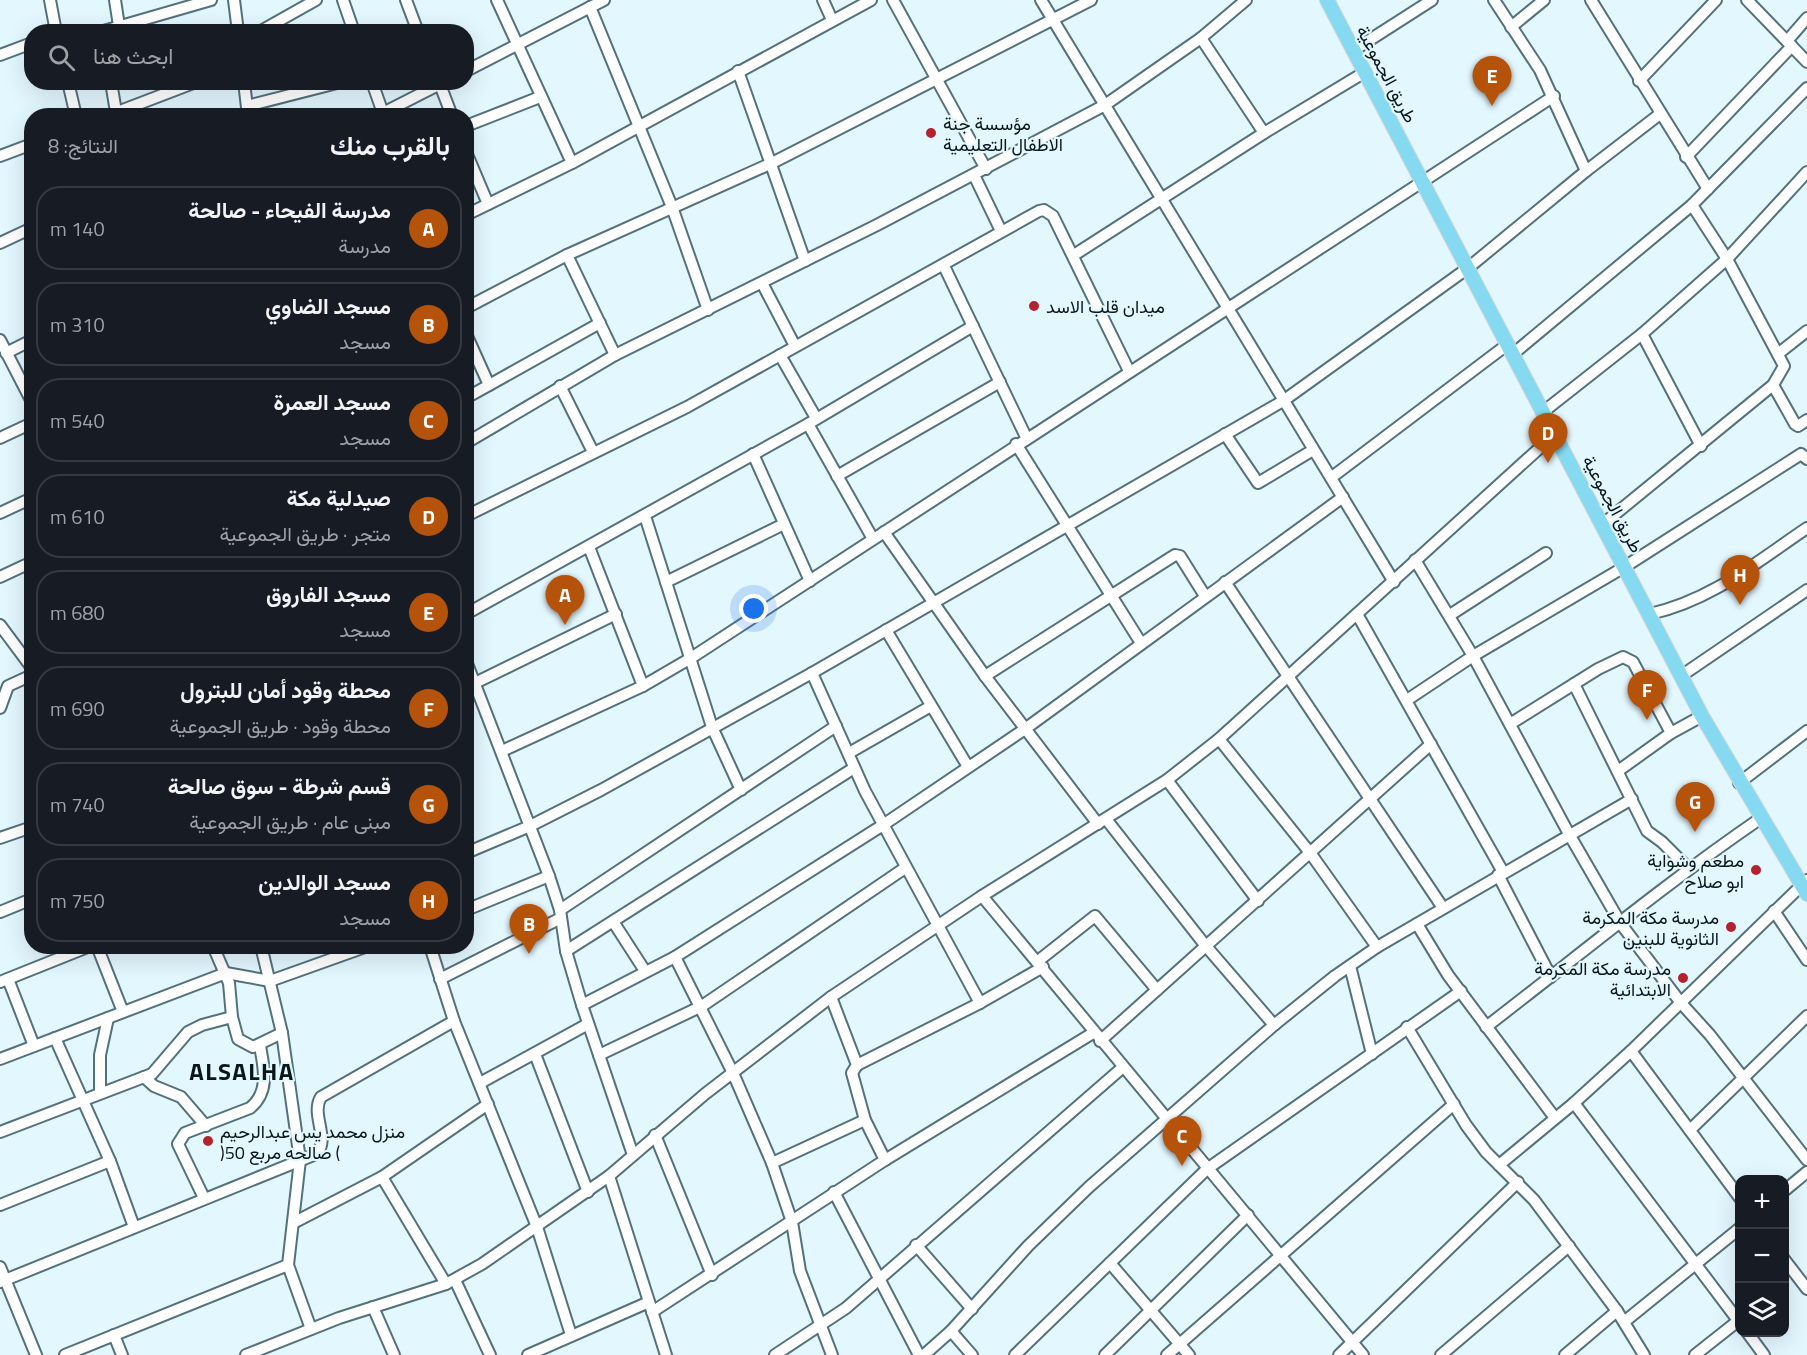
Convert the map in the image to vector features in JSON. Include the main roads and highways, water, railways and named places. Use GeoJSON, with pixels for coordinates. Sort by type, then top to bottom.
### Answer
{"type":"FeatureCollection","features":[{"type":"Feature","properties":{"kind":"main road","name":"طريق الجموعية"},"geometry":{"type":"LineString","coordinates":[[1327,0],[1626,566],[1702,716],[1739,783],[1805,886]]}},
{"type":"Feature","properties":{"kind":"place","name":"مسجد الفاروق"},"geometry":{"type":"Point","coordinates":[1492,106]}},
{"type":"Feature","properties":{"kind":"place","name":"مؤسسة جنة الاطفال التعليمية"},"geometry":{"type":"Point","coordinates":[931,133]}},
{"type":"Feature","properties":{"kind":"place","name":"ميدان قلب الاسد"},"geometry":{"type":"Point","coordinates":[1034,306]}},
{"type":"Feature","properties":{"kind":"place","name":"صيدلية مكة"},"geometry":{"type":"Point","coordinates":[1548,463]}},
{"type":"Feature","properties":{"kind":"place","name":"مسجد الوالدين"},"geometry":{"type":"Point","coordinates":[1740,605]}},
{"type":"Feature","properties":{"kind":"place","name":"مدرسة الفيحاء - صالحة"},"geometry":{"type":"Point","coordinates":[565,625]}},
{"type":"Feature","properties":{"kind":"place","name":"محطة وقود أمان للبترول"},"geometry":{"type":"Point","coordinates":[1647,720]}},
{"type":"Feature","properties":{"kind":"place","name":"قسم شرطة - سوق صالحة"},"geometry":{"type":"Point","coordinates":[1695,832]}},
{"type":"Feature","properties":{"kind":"place","name":"مطعم وشواية ابو صلاح"},"geometry":{"type":"Point","coordinates":[1756,870]}},
{"type":"Feature","properties":{"kind":"place","name":"مدرسة مكة المكرمة الثانوية للبنين"},"geometry":{"type":"Point","coordinates":[1731,927]}},
{"type":"Feature","properties":{"kind":"place","name":"مسجد الضاوي"},"geometry":{"type":"Point","coordinates":[529,954]}},
{"type":"Feature","properties":{"kind":"place","name":"مدرسة مكة المكرمة الابتدائية"},"geometry":{"type":"Point","coordinates":[1683,978]}},
{"type":"Feature","properties":{"kind":"place","name":"منزل محمد يس عبدالرحيم )صالحه مربع 50 ("},"geometry":{"type":"Point","coordinates":[208,1141]}},
{"type":"Feature","properties":{"kind":"place","name":"مسجد العمرة"},"geometry":{"type":"Point","coordinates":[1182,1166]}},
{"type":"Feature","properties":{"kind":"district","name":"ALSALHA"},"geometry":{"type":"Point","coordinates":[242,1071]}}]}
